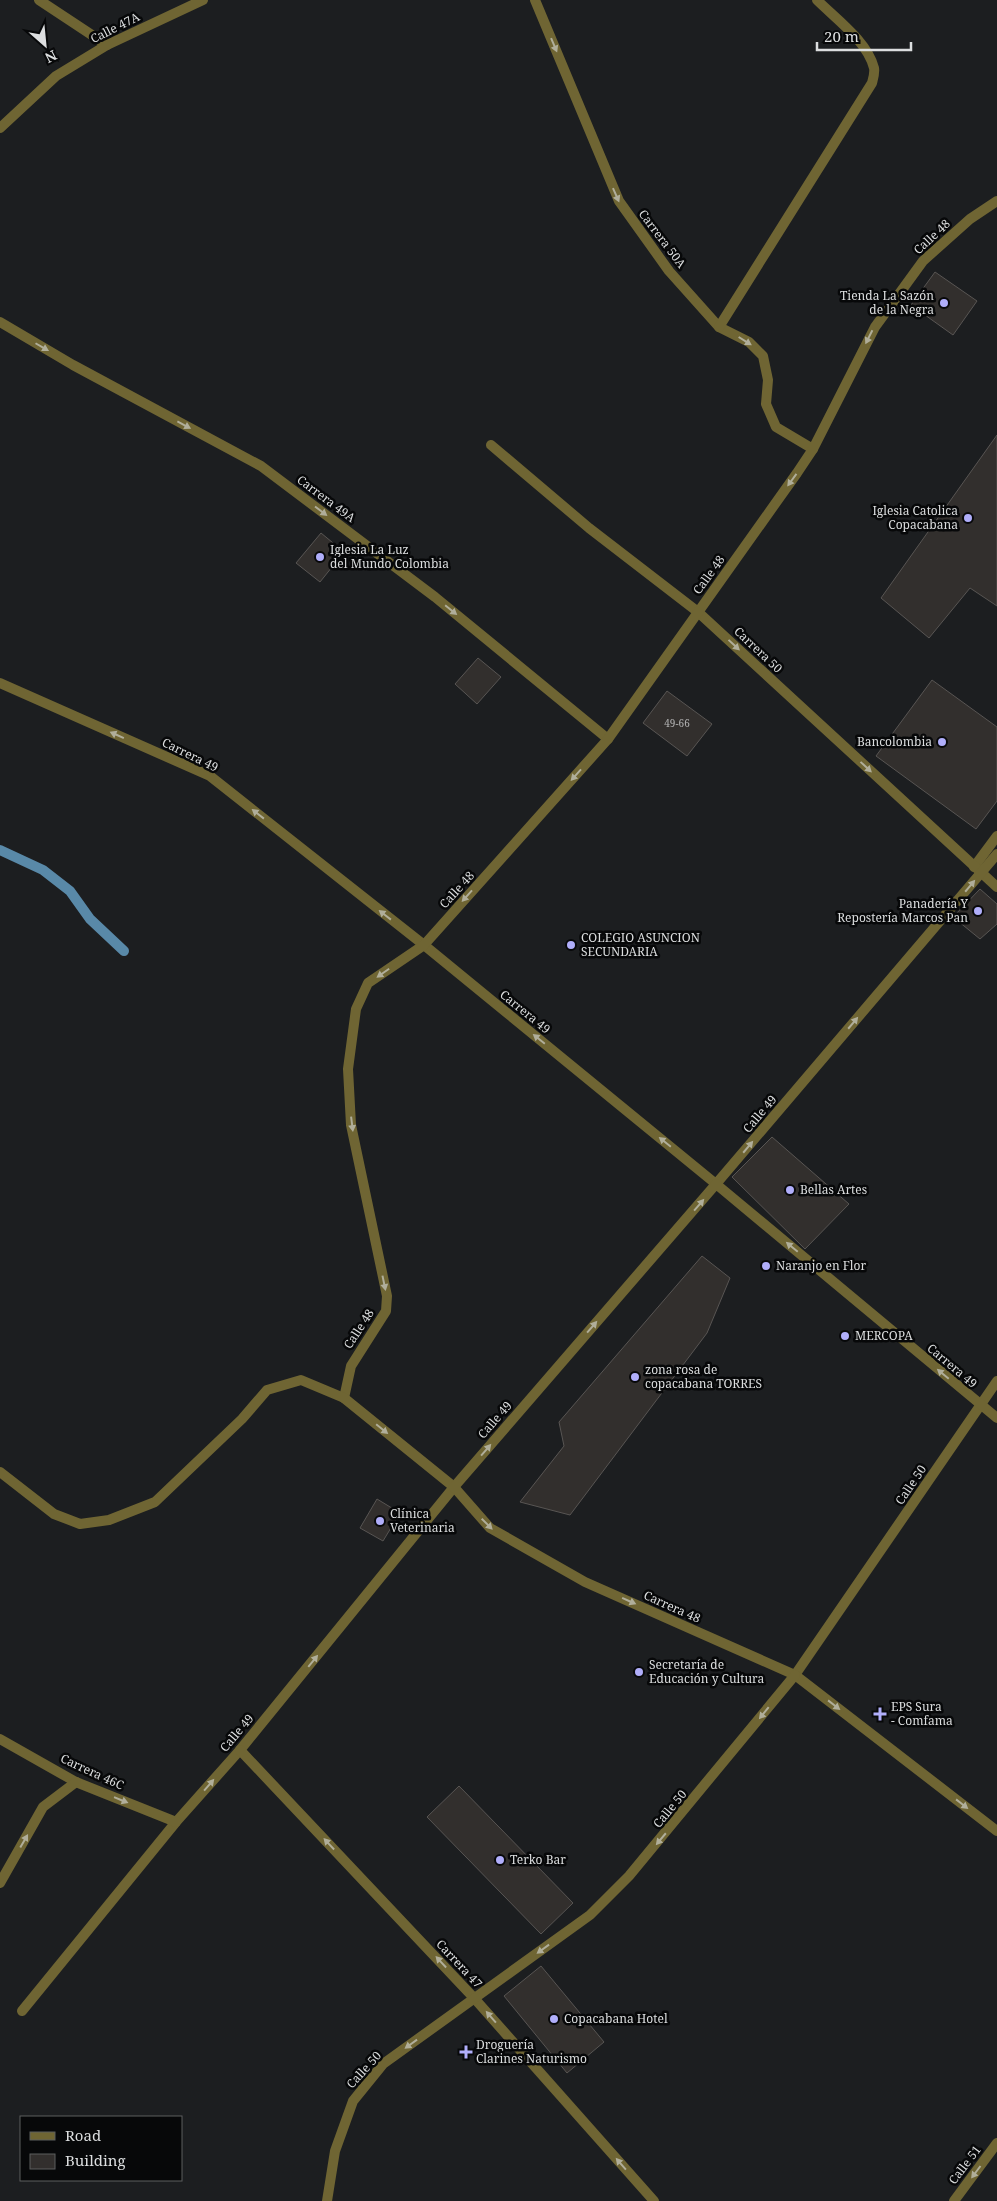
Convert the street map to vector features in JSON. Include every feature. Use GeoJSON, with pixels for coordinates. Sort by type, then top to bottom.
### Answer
{"type":"FeatureCollection","features":[{"type":"Feature","properties":{"kind":"street"},"geometry":{"type":"LineString","coordinates":[[40,0],[107,45]]}},
{"type":"Feature","properties":{"kind":"street","name":"Calle 47A"},"geometry":{"type":"LineString","coordinates":[[0,128],[56,76],[107,45],[203,0]]}},
{"type":"Feature","properties":{"kind":"street","name":"Carrera 50A"},"geometry":{"type":"LineString","coordinates":[[535,0],[619,201],[669,271],[719,327],[750,342],[763,356],[768,380],[766,404],[776,427],[813,449]]}},
{"type":"Feature","properties":{"kind":"street"},"geometry":{"type":"LineString","coordinates":[[719,327],[872,83],[875,70],[868,53],[817,0]]}},
{"type":"Feature","properties":{"kind":"street","name":"Calle 48"},"geometry":{"type":"LineString","coordinates":[[344,1398],[350,1366],[386,1311],[387,1296],[351,1125],[348,1068],[356,1009],[368,983],[424,945],[608,739],[813,449],[875,327],[923,262],[970,219],[997,201]]}},
{"type":"Feature","properties":{"kind":"street","name":"Carrera 49A"},"geometry":{"type":"LineString","coordinates":[[0,322],[73,365],[261,466],[434,597],[608,739]]}},
{"type":"Feature","properties":{"kind":"street","name":"Carrera 50"},"geometry":{"type":"LineString","coordinates":[[491,445],[589,528],[698,612],[997,887]]}},
{"type":"Feature","properties":{"kind":"street","name":"Carrera 49"},"geometry":{"type":"LineString","coordinates":[[0,683],[210,776],[424,945],[716,1184],[997,1418]]}},
{"type":"Feature","properties":{"kind":"street"},"geometry":{"type":"LineString","coordinates":[[978,870],[997,836]]}},
{"type":"Feature","properties":{"kind":"street","name":"Calle 49"},"geometry":{"type":"LineString","coordinates":[[22,2011],[176,1822],[240,1750],[454,1487],[716,1184],[978,870],[997,854]]}},
{"type":"Feature","properties":{"kind":"street"},"geometry":{"type":"LineString","coordinates":[[0,1472],[54,1514],[80,1524],[109,1520],[155,1502],[242,1419],[267,1390],[301,1380],[344,1398]]}},
{"type":"Feature","properties":{"kind":"street","name":"Calle 50"},"geometry":{"type":"LineString","coordinates":[[327,2201],[335,2150],[353,2101],[383,2064],[590,1915],[629,1876],[795,1675],[997,1381]]}},
{"type":"Feature","properties":{"kind":"street","name":"Carrera 48"},"geometry":{"type":"LineString","coordinates":[[344,1398],[454,1487],[490,1528],[585,1582],[795,1675],[997,1831]]}},
{"type":"Feature","properties":{"kind":"street","name":"Carrera 46C"},"geometry":{"type":"LineString","coordinates":[[0,1739],[76,1782],[176,1822]]}},
{"type":"Feature","properties":{"kind":"street","name":"Carrera 47"},"geometry":{"type":"LineString","coordinates":[[240,1750],[474,1998],[654,2201]]}},
{"type":"Feature","properties":{"kind":"street"},"geometry":{"type":"LineString","coordinates":[[0,1883],[43,1807],[76,1782]]}},
{"type":"Feature","properties":{"kind":"street","name":"Calle 51"},"geometry":{"type":"LineString","coordinates":[[954,2201],[997,2143]]}},
{"type":"Feature","properties":{"kind":"building","name":"Tienda La Sazón de la Negra"},"geometry":{"type":"Polygon","coordinates":[[[935,272],[977,301],[953,335],[911,305],[935,272]]]}},
{"type":"Feature","properties":{"kind":"building","name":"Iglesia Catolica Copacabana"},"geometry":{"type":"Polygon","coordinates":[[[997,435],[997,606],[970,588],[929,638],[881,598],[997,435]]]}},
{"type":"Feature","properties":{"kind":"building","name":"Iglesia La Luz del Mundo Colombia"},"geometry":{"type":"Polygon","coordinates":[[[321,533],[344,552],[320,582],[296,563],[321,533]]]}},
{"type":"Feature","properties":{"kind":"building"},"geometry":{"type":"Polygon","coordinates":[[[478,658],[501,677],[477,704],[455,684],[478,658]]]}},
{"type":"Feature","properties":{"kind":"building","name":"Bancolombia"},"geometry":{"type":"Polygon","coordinates":[[[932,680],[997,727],[997,801],[976,829],[876,756],[932,680]]]}},
{"type":"Feature","properties":{"kind":"building"},"geometry":{"type":"Polygon","coordinates":[[[667,691],[712,724],[687,756],[643,723],[667,691]]]}},
{"type":"Feature","properties":{"kind":"building","name":"Panadería Y Repostería Marcos Pan"},"geometry":{"type":"Polygon","coordinates":[[[980,889],[997,904],[997,924],[980,939],[953,917],[980,889]]]}},
{"type":"Feature","properties":{"kind":"building","name":"Bellas Artes"},"geometry":{"type":"Polygon","coordinates":[[[772,1137],[849,1204],[805,1249],[732,1177],[772,1137]]]}},
{"type":"Feature","properties":{"kind":"building","name":"zona rosa de copacabana TORRES"},"geometry":{"type":"Polygon","coordinates":[[[702,1256],[730,1278],[707,1333],[570,1515],[520,1502],[564,1446],[559,1422],[702,1256]]]}},
{"type":"Feature","properties":{"kind":"building","name":"Clínica Veterinaria"},"geometry":{"type":"Polygon","coordinates":[[[377,1499],[400,1513],[383,1541],[360,1528],[377,1499]]]}},
{"type":"Feature","properties":{"kind":"building","name":"Terko Bar"},"geometry":{"type":"Polygon","coordinates":[[[459,1786],[573,1903],[541,1934],[427,1817],[459,1786]]]}},
{"type":"Feature","properties":{"kind":"building","name":"Copacabana Hotel"},"geometry":{"type":"Polygon","coordinates":[[[541,1966],[604,2042],[567,2073],[504,1996],[541,1966]]]}},
{"type":"Feature","properties":{"kind":"waterway"},"geometry":{"type":"LineString","coordinates":[[0,850],[43,870],[70,891],[90,919],[124,951]]}},
{"type":"Feature","properties":{"kind":"place","name":"Tienda La Sazón de la Negra"},"geometry":{"type":"Point","coordinates":[944,303]}},
{"type":"Feature","properties":{"kind":"place","name":"Iglesia Catolica Copacabana"},"geometry":{"type":"Point","coordinates":[968,518]}},
{"type":"Feature","properties":{"kind":"place","name":"Iglesia La Luz del Mundo Colombia"},"geometry":{"type":"Point","coordinates":[320,557]}},
{"type":"Feature","properties":{"kind":"place","name":"Bancolombia"},"geometry":{"type":"Point","coordinates":[942,742]}},
{"type":"Feature","properties":{"kind":"place","name":"Panadería Y Repostería Marcos Pan"},"geometry":{"type":"Point","coordinates":[978,911]}},
{"type":"Feature","properties":{"kind":"place","name":"COLEGIO ASUNCION SECUNDARIA"},"geometry":{"type":"Point","coordinates":[571,945]}},
{"type":"Feature","properties":{"kind":"place","name":"Bellas Artes"},"geometry":{"type":"Point","coordinates":[790,1190]}},
{"type":"Feature","properties":{"kind":"place","name":"Naranjo en Flor"},"geometry":{"type":"Point","coordinates":[766,1266]}},
{"type":"Feature","properties":{"kind":"place","name":"MERCOPA"},"geometry":{"type":"Point","coordinates":[845,1336]}},
{"type":"Feature","properties":{"kind":"place","name":"zona rosa de copacabana TORRES"},"geometry":{"type":"Point","coordinates":[635,1377]}},
{"type":"Feature","properties":{"kind":"place","name":"Clínica Veterinaria"},"geometry":{"type":"Point","coordinates":[380,1521]}},
{"type":"Feature","properties":{"kind":"place","name":"Secretaría de Educación y Cultura"},"geometry":{"type":"Point","coordinates":[639,1672]}},
{"type":"Feature","properties":{"kind":"place","name":"EPS Sura - Comfama"},"geometry":{"type":"Point","coordinates":[880,1714]}},
{"type":"Feature","properties":{"kind":"place","name":"Terko Bar"},"geometry":{"type":"Point","coordinates":[500,1860]}},
{"type":"Feature","properties":{"kind":"place","name":"Copacabana Hotel"},"geometry":{"type":"Point","coordinates":[554,2019]}},
{"type":"Feature","properties":{"kind":"place","name":"Droguería Clarines Naturismo"},"geometry":{"type":"Point","coordinates":[466,2052]}}]}
